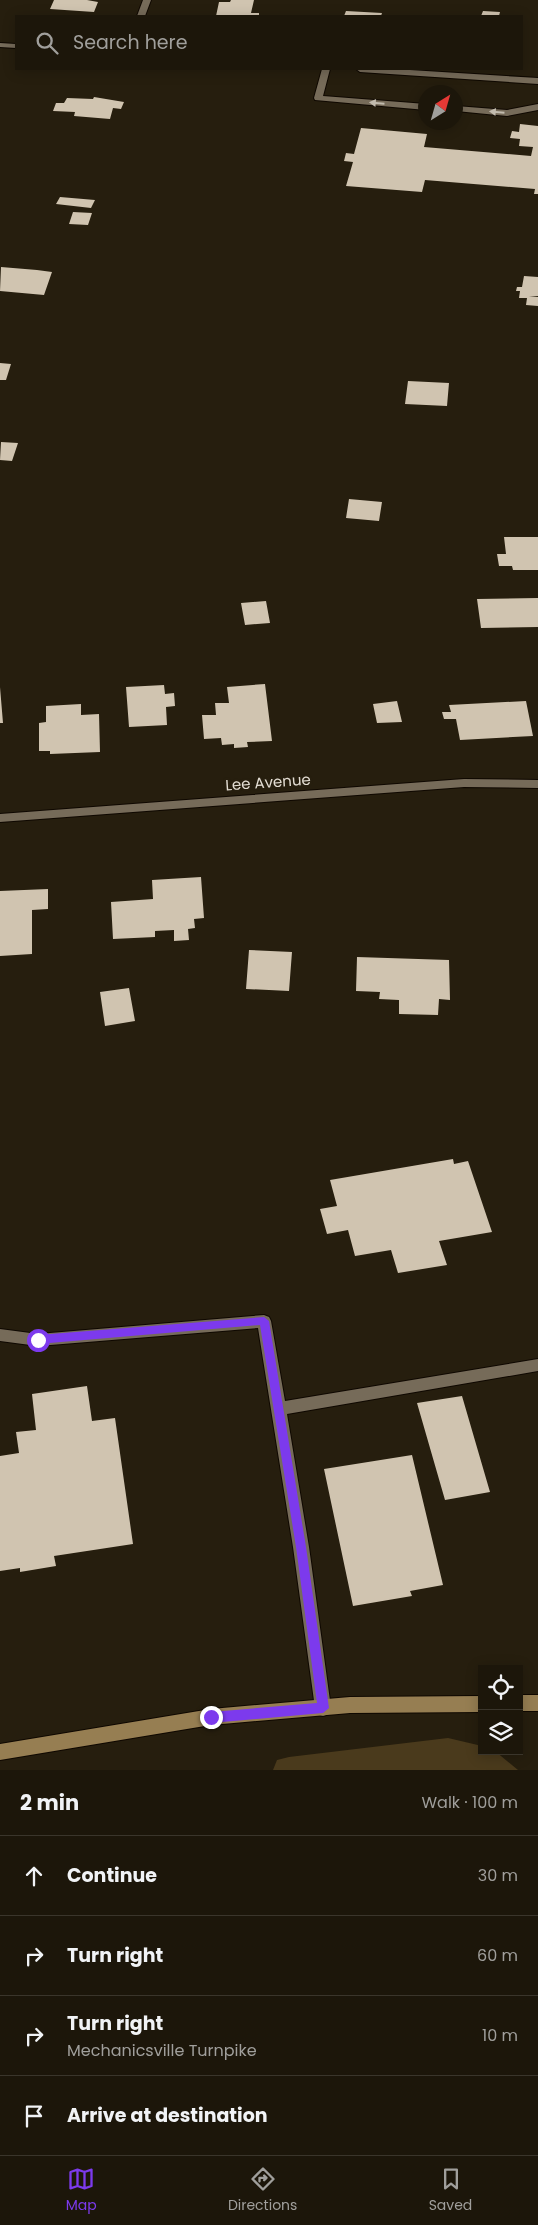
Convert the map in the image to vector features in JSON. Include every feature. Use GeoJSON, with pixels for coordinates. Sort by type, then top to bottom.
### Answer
{"type":"FeatureCollection","features":[{"type":"Feature","properties":{"kind":"main road"},"geometry":{"type":"LineString","coordinates":[[523,1704],[538,1703]]}},
{"type":"Feature","properties":{"kind":"main road"},"geometry":{"type":"LineString","coordinates":[[0,1752],[211,1717],[350,1705],[478,1704]]}},
{"type":"Feature","properties":{"kind":"street"},"geometry":{"type":"LineString","coordinates":[[141,15],[147,0]]}},
{"type":"Feature","properties":{"kind":"street"},"geometry":{"type":"LineString","coordinates":[[0,45],[15,46]]}},
{"type":"Feature","properties":{"kind":"street"},"geometry":{"type":"LineString","coordinates":[[326,70],[318,98],[418,106]]}},
{"type":"Feature","properties":{"kind":"street"},"geometry":{"type":"LineString","coordinates":[[375,70],[538,81]]}},
{"type":"Feature","properties":{"kind":"street"},"geometry":{"type":"LineString","coordinates":[[463,110],[507,113],[538,107]]}},
{"type":"Feature","properties":{"kind":"street","name":"Lee Avenue"},"geometry":{"type":"LineString","coordinates":[[0,818],[464,783],[538,784]]}},
{"type":"Feature","properties":{"kind":"street"},"geometry":{"type":"LineString","coordinates":[[0,1336],[38,1340],[264,1321],[301,1547],[323,1708]]}},
{"type":"Feature","properties":{"kind":"street"},"geometry":{"type":"LineString","coordinates":[[278,1409],[538,1365]]}},
{"type":"Feature","properties":{"kind":"shaded area"},"geometry":{"type":"Polygon","coordinates":[[[448,1738],[478,1745],[478,1755],[500,1755],[518,1770],[273,1770],[277,1760],[448,1738]]]}},
{"type":"Feature","properties":{"kind":"building"},"geometry":{"type":"Polygon","coordinates":[[[54,0],[98,2],[94,12],[50,9],[54,0]]]}},
{"type":"Feature","properties":{"kind":"building"},"geometry":{"type":"Polygon","coordinates":[[[231,0],[254,0],[251,13],[259,13],[259,15],[216,15],[219,2],[230,2],[231,0]]]}},
{"type":"Feature","properties":{"kind":"building"},"geometry":{"type":"Polygon","coordinates":[[[346,11],[382,13],[381,15],[344,15],[346,11]]]}},
{"type":"Feature","properties":{"kind":"building"},"geometry":{"type":"Polygon","coordinates":[[[483,11],[500,12],[499,15],[481,15],[483,11]]]}},
{"type":"Feature","properties":{"kind":"building"},"geometry":{"type":"Polygon","coordinates":[[[94,97],[124,102],[121,109],[113,108],[110,119],[74,116],[75,112],[53,111],[56,103],[64,103],[67,98],[93,99],[94,97]]]}},
{"type":"Feature","properties":{"kind":"building"},"geometry":{"type":"Polygon","coordinates":[[[520,124],[538,126],[538,194],[534,194],[535,189],[425,180],[422,192],[346,186],[353,162],[344,161],[346,153],[354,154],[361,128],[427,134],[424,147],[531,156],[533,147],[519,146],[520,139],[510,138],[512,131],[519,132],[520,124]]]}},
{"type":"Feature","properties":{"kind":"building"},"geometry":{"type":"Polygon","coordinates":[[[60,197],[95,200],[91,208],[56,204],[60,197]]]}},
{"type":"Feature","properties":{"kind":"building"},"geometry":{"type":"Polygon","coordinates":[[[73,212],[92,213],[88,225],[69,224],[73,212]]]}},
{"type":"Feature","properties":{"kind":"building"},"geometry":{"type":"Polygon","coordinates":[[[1,267],[52,272],[44,295],[0,291],[1,267]]]}},
{"type":"Feature","properties":{"kind":"building"},"geometry":{"type":"Polygon","coordinates":[[[524,276],[538,277],[538,296],[529,296],[538,297],[538,306],[526,305],[527,298],[519,298],[520,291],[516,291],[517,287],[522,287],[524,276]]]}},
{"type":"Feature","properties":{"kind":"building"},"geometry":{"type":"Polygon","coordinates":[[[0,363],[11,364],[6,380],[0,380],[0,363]]]}},
{"type":"Feature","properties":{"kind":"building"},"geometry":{"type":"Polygon","coordinates":[[[408,381],[449,383],[447,406],[405,404],[408,381]]]}},
{"type":"Feature","properties":{"kind":"building"},"geometry":{"type":"Polygon","coordinates":[[[1,442],[18,443],[12,461],[0,460],[1,442]]]}},
{"type":"Feature","properties":{"kind":"building"},"geometry":{"type":"Polygon","coordinates":[[[349,499],[382,502],[379,521],[346,518],[349,499]]]}},
{"type":"Feature","properties":{"kind":"building"},"geometry":{"type":"Polygon","coordinates":[[[504,537],[538,537],[538,570],[513,570],[512,566],[499,566],[497,554],[506,554],[504,537]]]}},
{"type":"Feature","properties":{"kind":"building"},"geometry":{"type":"Polygon","coordinates":[[[538,598],[538,627],[481,628],[477,599],[538,598]]]}},
{"type":"Feature","properties":{"kind":"building"},"geometry":{"type":"Polygon","coordinates":[[[266,601],[270,623],[245,625],[241,603],[266,601]]]}},
{"type":"Feature","properties":{"kind":"building"},"geometry":{"type":"Polygon","coordinates":[[[265,684],[272,741],[247,742],[248,747],[234,748],[234,744],[222,745],[221,738],[204,739],[202,715],[216,715],[215,703],[229,703],[227,687],[265,684]]]}},
{"type":"Feature","properties":{"kind":"building"},"geometry":{"type":"Polygon","coordinates":[[[164,685],[165,694],[174,693],[175,706],[166,707],[167,725],[129,727],[126,687],[164,685]]]}},
{"type":"Feature","properties":{"kind":"building"},"geometry":{"type":"Polygon","coordinates":[[[0,687],[3,723],[0,723],[0,687]]]}},
{"type":"Feature","properties":{"kind":"building"},"geometry":{"type":"Polygon","coordinates":[[[397,701],[402,722],[377,723],[373,704],[397,701]]]}},
{"type":"Feature","properties":{"kind":"building"},"geometry":{"type":"Polygon","coordinates":[[[526,701],[533,736],[460,740],[456,719],[444,719],[442,712],[451,712],[449,705],[526,701]]]}},
{"type":"Feature","properties":{"kind":"building"},"geometry":{"type":"Polygon","coordinates":[[[81,704],[81,715],[99,714],[100,752],[50,754],[50,751],[39,751],[39,723],[46,722],[46,706],[81,704]]]}},
{"type":"Feature","properties":{"kind":"building"},"geometry":{"type":"Polygon","coordinates":[[[201,877],[204,918],[194,919],[195,928],[188,929],[189,940],[174,941],[174,930],[155,931],[155,937],[113,939],[111,902],[153,899],[152,880],[201,877]]]}},
{"type":"Feature","properties":{"kind":"building"},"geometry":{"type":"Polygon","coordinates":[[[48,889],[48,909],[32,910],[32,954],[0,956],[0,891],[48,889]]]}},
{"type":"Feature","properties":{"kind":"building"},"geometry":{"type":"Polygon","coordinates":[[[249,950],[292,952],[289,991],[246,989],[249,950]]]}},
{"type":"Feature","properties":{"kind":"building"},"geometry":{"type":"Polygon","coordinates":[[[357,957],[449,960],[450,1000],[439,999],[438,1015],[399,1014],[399,1000],[379,999],[380,992],[356,991],[357,957]]]}},
{"type":"Feature","properties":{"kind":"building"},"geometry":{"type":"Polygon","coordinates":[[[129,988],[135,1021],[105,1026],[100,992],[129,988]]]}},
{"type":"Feature","properties":{"kind":"building"},"geometry":{"type":"Polygon","coordinates":[[[453,1159],[454,1164],[468,1161],[492,1232],[439,1241],[447,1265],[398,1273],[391,1250],[355,1256],[348,1230],[327,1234],[320,1209],[337,1206],[330,1180],[453,1159]]]}},
{"type":"Feature","properties":{"kind":"building"},"geometry":{"type":"Polygon","coordinates":[[[87,1386],[92,1421],[115,1418],[133,1544],[54,1556],[56,1566],[20,1572],[20,1568],[0,1571],[0,1456],[19,1453],[16,1432],[36,1430],[32,1394],[87,1386]]]}},
{"type":"Feature","properties":{"kind":"building"},"geometry":{"type":"Polygon","coordinates":[[[462,1396],[490,1492],[445,1500],[417,1403],[462,1396]]]}},
{"type":"Feature","properties":{"kind":"building"},"geometry":{"type":"Polygon","coordinates":[[[412,1455],[443,1585],[410,1591],[412,1596],[353,1606],[324,1469],[412,1455]]]}},
{"type":"Feature","properties":{"kind":"route"},"geometry":{"type":"LineString","coordinates":[[38,1340],[264,1321],[301,1547],[323,1708],[211,1717]]}}]}
